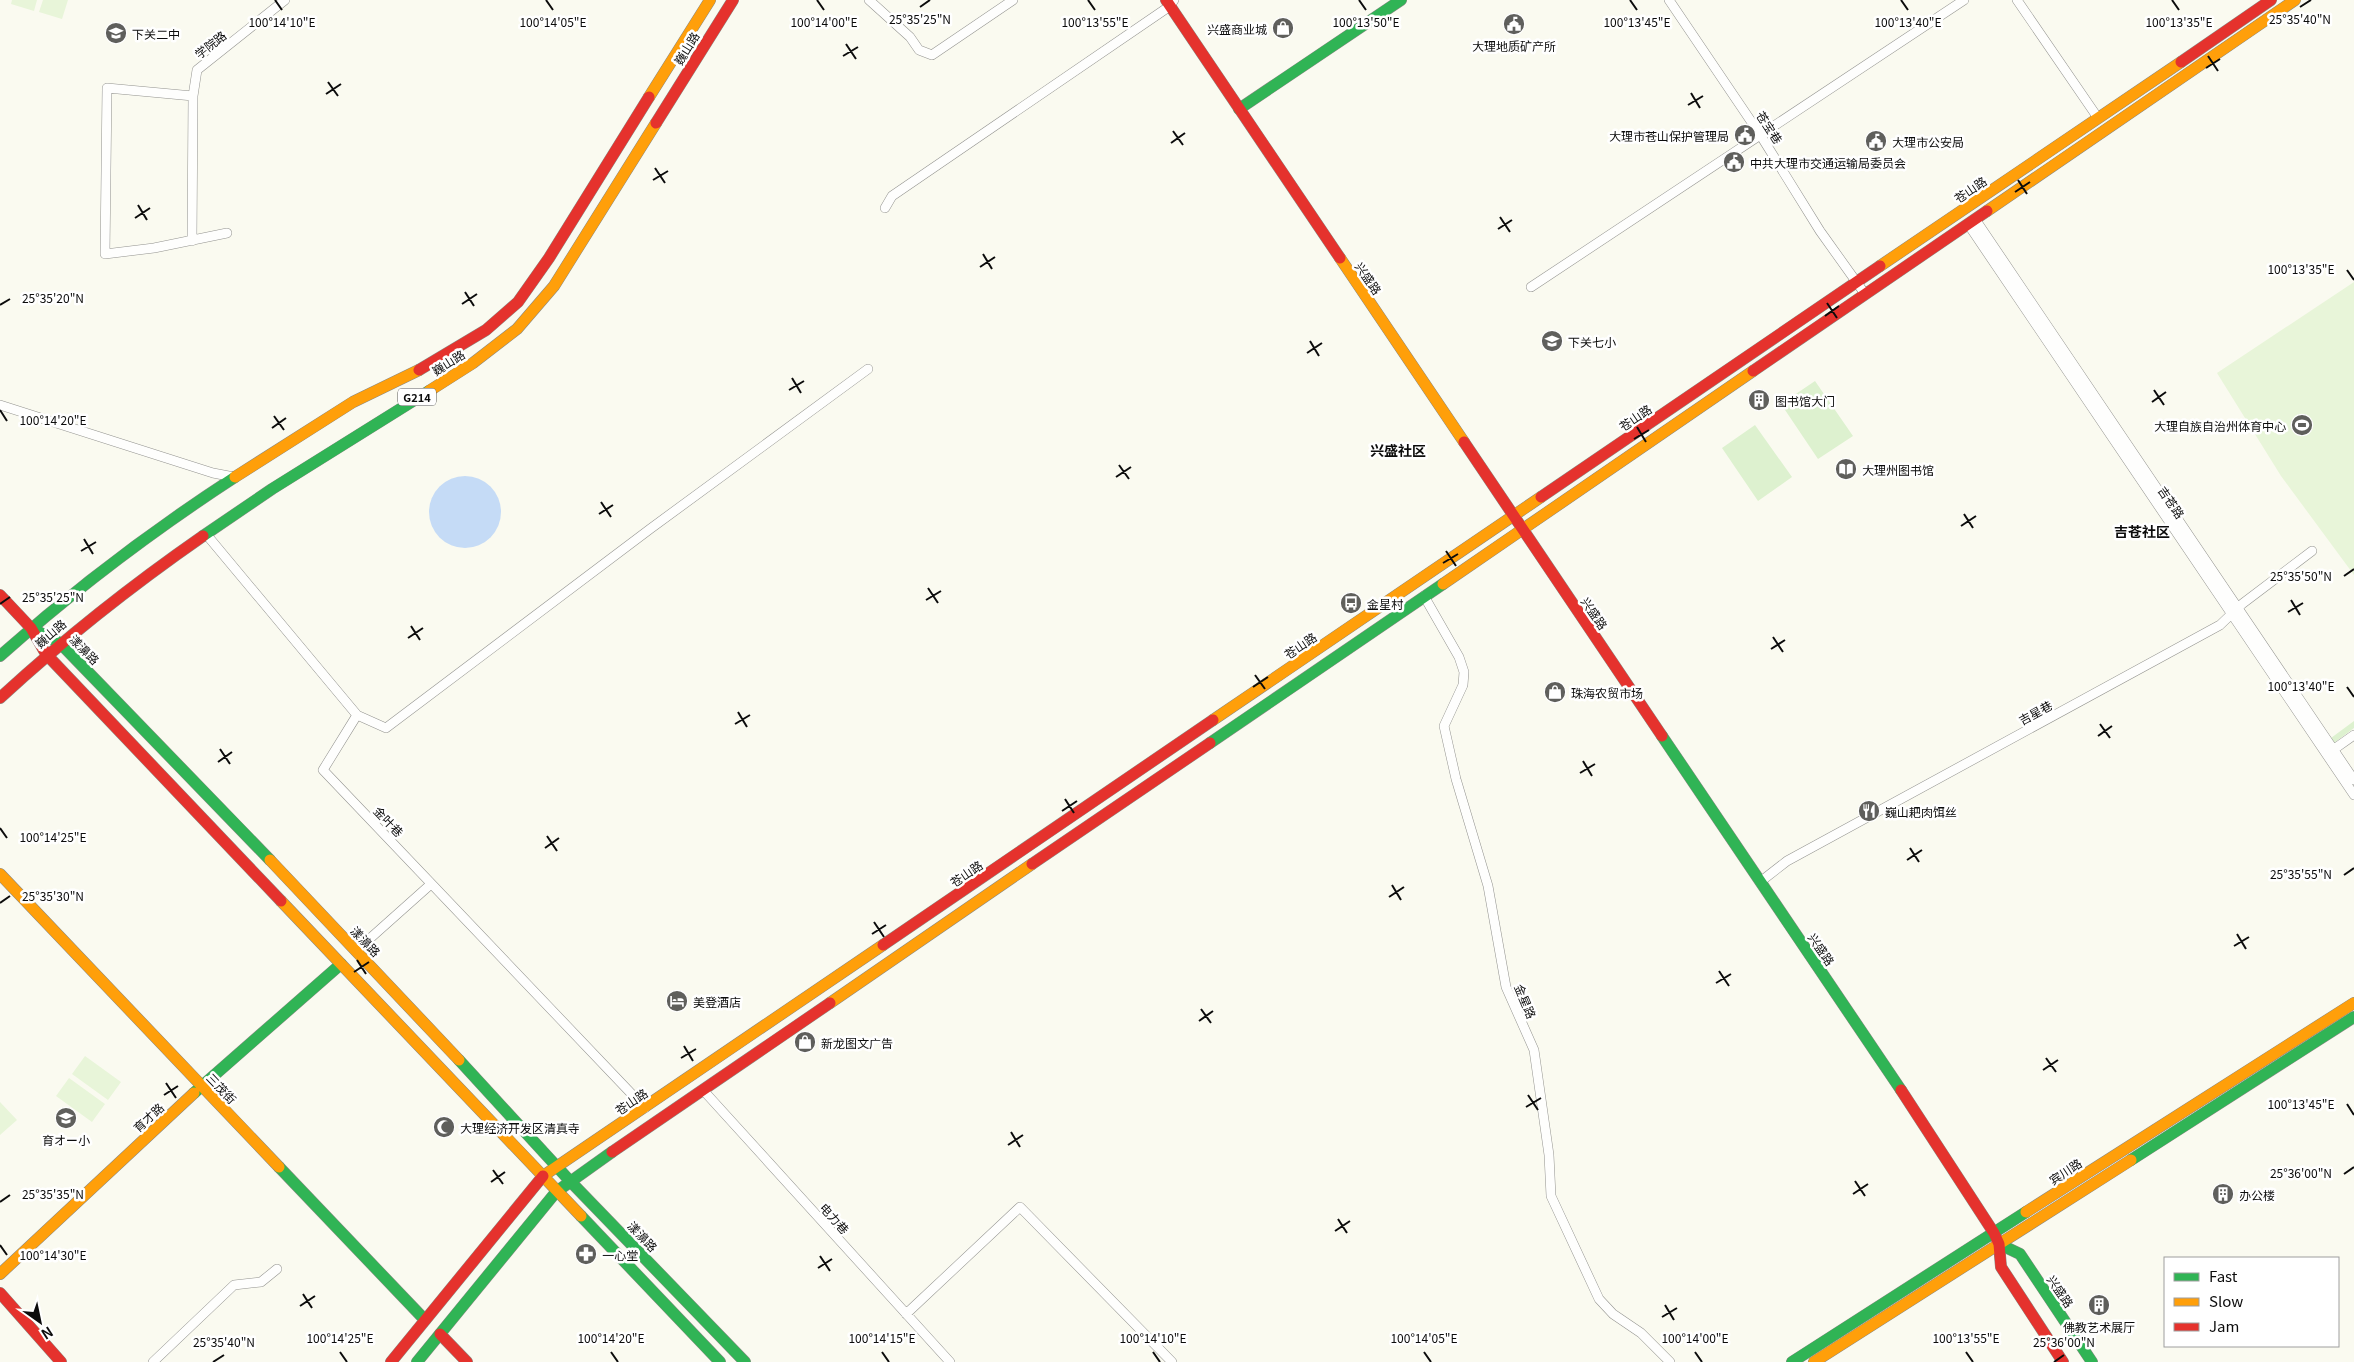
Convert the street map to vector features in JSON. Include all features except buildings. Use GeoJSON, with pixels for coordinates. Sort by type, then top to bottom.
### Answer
{"type":"FeatureCollection","features":[{"type":"Feature","properties":{"kind":"main road","name":"巍山路"},"geometry":{"type":"LineString","coordinates":[[0,656],[31,628],[107,567],[235,478],[349,405],[449,353],[493,325],[520,299],[549,258],[710,0]]}},
{"type":"Feature","properties":{"kind":"main road","name":"巍山路"},"geometry":{"type":"LineString","coordinates":[[0,698],[46,654],[119,596],[206,534],[342,444],[460,371],[505,340],[534,311],[565,268],[733,0]]}},
{"type":"Feature","properties":{"kind":"main road"},"geometry":{"type":"LineString","coordinates":[[1239,109],[1401,0]]}},
{"type":"Feature","properties":{"kind":"main road","name":"苍山路"},"geometry":{"type":"LineString","coordinates":[[391,1362],[543,1176],[559,1167],[2271,0]]}},
{"type":"Feature","properties":{"kind":"main road"},"geometry":{"type":"LineString","coordinates":[[416,1362],[556,1192],[570,1180],[2295,0]]}},
{"type":"Feature","properties":{"kind":"main road","name":"兴盛路"},"geometry":{"type":"LineString","coordinates":[[1170,2],[1239,109],[1513,517],[1897,1084],[1994,1233],[1999,1244],[2001,1267],[2063,1362]]}},
{"type":"Feature","properties":{"kind":"main road"},"geometry":{"type":"LineString","coordinates":[[520,299],[534,311]]}},
{"type":"Feature","properties":{"kind":"main road"},"geometry":{"type":"LineString","coordinates":[[449,353],[460,371]]}},
{"type":"Feature","properties":{"kind":"main road"},"geometry":{"type":"LineString","coordinates":[[0,595],[31,628],[46,654],[543,1176],[556,1192],[720,1362]]}},
{"type":"Feature","properties":{"kind":"main road","name":"漾濞路"},"geometry":{"type":"LineString","coordinates":[[31,628],[60,643],[357,950],[570,1180],[745,1362]]}},
{"type":"Feature","properties":{"kind":"main road","name":"三茂街"},"geometry":{"type":"LineString","coordinates":[[0,874],[425,1320]]}},
{"type":"Feature","properties":{"kind":"main road","name":"育才路"},"geometry":{"type":"LineString","coordinates":[[0,1274],[201,1087],[341,964]]}},
{"type":"Feature","properties":{"kind":"main road","name":"宾川路"},"geometry":{"type":"LineString","coordinates":[[1792,1362],[2354,1002]]}},
{"type":"Feature","properties":{"kind":"main road"},"geometry":{"type":"LineString","coordinates":[[1814,1362],[2354,1017]]}},
{"type":"Feature","properties":{"kind":"main road","name":"兴盛路"},"geometry":{"type":"LineString","coordinates":[[1999,1244],[2020,1254],[2092,1362]]}},
{"type":"Feature","properties":{"kind":"main road"},"geometry":{"type":"LineString","coordinates":[[0,1293],[61,1362]]}},
{"type":"Feature","properties":{"kind":"main road"},"geometry":{"type":"LineString","coordinates":[[440,1334],[467,1362]]}},
{"type":"Feature","properties":{"kind":"street","name":"学院路"},"geometry":{"type":"LineString","coordinates":[[192,96],[197,70],[285,0]]}},
{"type":"Feature","properties":{"kind":"street"},"geometry":{"type":"LineString","coordinates":[[869,0],[910,37],[919,50],[932,55],[1013,0]]}},
{"type":"Feature","properties":{"kind":"street","name":"苍宝巷"},"geometry":{"type":"LineString","coordinates":[[1669,0],[1761,136],[1820,231],[1864,294]]}},
{"type":"Feature","properties":{"kind":"street"},"geometry":{"type":"LineString","coordinates":[[1531,287],[1964,0]]}},
{"type":"Feature","properties":{"kind":"street"},"geometry":{"type":"LineString","coordinates":[[2017,0],[2098,118]]}},
{"type":"Feature","properties":{"kind":"street"},"geometry":{"type":"LineString","coordinates":[[885,208],[892,196],[1170,2]]}},
{"type":"Feature","properties":{"kind":"street"},"geometry":{"type":"LineString","coordinates":[[192,241],[192,96],[107,88],[105,254],[192,241],[227,233]]}},
{"type":"Feature","properties":{"kind":"street","name":"吉苍路"},"geometry":{"type":"LineString","coordinates":[[1971,222],[2330,752],[2354,795]]}},
{"type":"Feature","properties":{"kind":"street"},"geometry":{"type":"LineString","coordinates":[[206,534],[357,715],[386,728],[650,529],[868,369]]}},
{"type":"Feature","properties":{"kind":"street"},"geometry":{"type":"LineString","coordinates":[[0,405],[213,474],[235,478]]}},
{"type":"Feature","properties":{"kind":"street","name":"吉星巷"},"geometry":{"type":"LineString","coordinates":[[1760,882],[1787,861],[2220,625],[2235,611],[2312,551]]}},
{"type":"Feature","properties":{"kind":"street","name":"金星路"},"geometry":{"type":"LineString","coordinates":[[1424,596],[1459,657],[1464,672],[1463,685],[1444,726],[1456,779],[1488,886],[1506,987],[1534,1050],[1549,1155],[1551,1196],[1599,1299],[1613,1314],[1642,1333],[1670,1362]]}},
{"type":"Feature","properties":{"kind":"street","name":"金叶巷"},"geometry":{"type":"LineString","coordinates":[[357,715],[323,770],[645,1108]]}},
{"type":"Feature","properties":{"kind":"street"},"geometry":{"type":"LineString","coordinates":[[2330,752],[2354,735]]}},
{"type":"Feature","properties":{"kind":"street","name":"吉苍路"},"geometry":{"type":"LineString","coordinates":[[2330,752],[2354,780]]}},
{"type":"Feature","properties":{"kind":"street"},"geometry":{"type":"LineString","coordinates":[[357,950],[431,884]]}},
{"type":"Feature","properties":{"kind":"street","name":"电力巷"},"geometry":{"type":"LineString","coordinates":[[703,1090],[950,1362]]}},
{"type":"Feature","properties":{"kind":"street"},"geometry":{"type":"LineString","coordinates":[[906,1314],[1020,1207],[1172,1362]]}},
{"type":"Feature","properties":{"kind":"street"},"geometry":{"type":"LineString","coordinates":[[153,1362],[234,1285],[261,1282],[277,1268]]}},
{"type":"Feature","properties":{"kind":"green space"},"geometry":{"type":"Polygon","coordinates":[[[12,0],[37,0],[34,11],[11,4],[12,0]]]}},
{"type":"Feature","properties":{"kind":"green space"},"geometry":{"type":"Polygon","coordinates":[[[43,0],[68,0],[62,19],[39,12],[43,0]]]}},
{"type":"Feature","properties":{"kind":"green space","name":"大理自族自治州体育中心"},"geometry":{"type":"Polygon","coordinates":[[[2354,282],[2354,575],[2281,476],[2217,373],[2354,282]]]}},
{"type":"Feature","properties":{"kind":"green space"},"geometry":{"type":"Polygon","coordinates":[[[1815,381],[1853,436],[1818,459],[1781,404],[1815,381]]]}},
{"type":"Feature","properties":{"kind":"green space"},"geometry":{"type":"Polygon","coordinates":[[[1755,425],[1792,477],[1758,501],[1722,448],[1755,425]]]}},
{"type":"Feature","properties":{"kind":"green space"},"geometry":{"type":"Polygon","coordinates":[[[2354,721],[2354,728],[2334,743],[2331,738],[2354,721]]]}},
{"type":"Feature","properties":{"kind":"green space"},"geometry":{"type":"Polygon","coordinates":[[[85,1056],[121,1082],[108,1100],[72,1074],[85,1056]]]}},
{"type":"Feature","properties":{"kind":"green space"},"geometry":{"type":"Polygon","coordinates":[[[69,1078],[105,1104],[92,1122],[56,1096],[69,1078]]]}},
{"type":"Feature","properties":{"kind":"green space"},"geometry":{"type":"Polygon","coordinates":[[[0,1102],[17,1120],[0,1135],[0,1102]]]}},
{"type":"Feature","properties":{"kind":"water"},"geometry":{"type":"Polygon","coordinates":[[[465,476],[485,482],[495,492],[501,512],[495,532],[485,542],[465,548],[445,542],[435,532],[429,512],[435,492],[445,482],[465,476]]]}},
{"type":"Feature","properties":{"kind":"traffic: fast"},"geometry":{"type":"LineString","coordinates":[[1239,109],[1401,0]]}},
{"type":"Feature","properties":{"kind":"traffic: fast"},"geometry":{"type":"LineString","coordinates":[[203,536],[272,489],[429,391]]}},
{"type":"Feature","properties":{"kind":"traffic: fast"},"geometry":{"type":"LineString","coordinates":[[0,656],[114,562],[174,518],[235,477]]}},
{"type":"Feature","properties":{"kind":"traffic: fast"},"geometry":{"type":"LineString","coordinates":[[1210,743],[1443,584]]}},
{"type":"Feature","properties":{"kind":"traffic: fast"},"geometry":{"type":"LineString","coordinates":[[31,628],[60,643],[270,860]]}},
{"type":"Feature","properties":{"kind":"traffic: fast"},"geometry":{"type":"LineString","coordinates":[[1662,736],[1901,1090]]}},
{"type":"Feature","properties":{"kind":"traffic: fast"},"geometry":{"type":"LineString","coordinates":[[194,1093],[341,964]]}},
{"type":"Feature","properties":{"kind":"traffic: fast"},"geometry":{"type":"LineString","coordinates":[[2131,1160],[2354,1017]]}},
{"type":"Feature","properties":{"kind":"traffic: fast"},"geometry":{"type":"LineString","coordinates":[[459,1060],[570,1181],[745,1362]]}},
{"type":"Feature","properties":{"kind":"traffic: fast"},"geometry":{"type":"LineString","coordinates":[[417,1362],[556,1192],[612,1152]]}},
{"type":"Feature","properties":{"kind":"traffic: fast"},"geometry":{"type":"LineString","coordinates":[[279,1167],[425,1320]]}},
{"type":"Feature","properties":{"kind":"traffic: fast"},"geometry":{"type":"LineString","coordinates":[[1792,1362],[2026,1212]]}},
{"type":"Feature","properties":{"kind":"traffic: fast"},"geometry":{"type":"LineString","coordinates":[[581,1216],[720,1362]]}},
{"type":"Feature","properties":{"kind":"traffic: fast"},"geometry":{"type":"LineString","coordinates":[[1999,1244],[2020,1254],[2092,1362]]}},
{"type":"Feature","properties":{"kind":"traffic: slow"},"geometry":{"type":"LineString","coordinates":[[649,97],[710,0]]}},
{"type":"Feature","properties":{"kind":"traffic: slow"},"geometry":{"type":"LineString","coordinates":[[1987,211],[2295,0]]}},
{"type":"Feature","properties":{"kind":"traffic: slow"},"geometry":{"type":"LineString","coordinates":[[1880,266],[2181,62]]}},
{"type":"Feature","properties":{"kind":"traffic: slow"},"geometry":{"type":"LineString","coordinates":[[429,391],[473,363],[517,329],[554,286],[656,123]]}},
{"type":"Feature","properties":{"kind":"traffic: slow"},"geometry":{"type":"LineString","coordinates":[[1340,258],[1464,442]]}},
{"type":"Feature","properties":{"kind":"traffic: slow"},"geometry":{"type":"LineString","coordinates":[[235,477],[353,402],[419,370]]}},
{"type":"Feature","properties":{"kind":"traffic: slow"},"geometry":{"type":"LineString","coordinates":[[1443,584],[1753,371]]}},
{"type":"Feature","properties":{"kind":"traffic: slow"},"geometry":{"type":"LineString","coordinates":[[1213,720],[1541,497]]}},
{"type":"Feature","properties":{"kind":"traffic: slow"},"geometry":{"type":"LineString","coordinates":[[270,860],[459,1060]]}},
{"type":"Feature","properties":{"kind":"traffic: slow"},"geometry":{"type":"LineString","coordinates":[[830,1003],[1032,864]]}},
{"type":"Feature","properties":{"kind":"traffic: slow"},"geometry":{"type":"LineString","coordinates":[[0,874],[279,1167]]}},
{"type":"Feature","properties":{"kind":"traffic: slow"},"geometry":{"type":"LineString","coordinates":[[281,901],[581,1216]]}},
{"type":"Feature","properties":{"kind":"traffic: slow"},"geometry":{"type":"LineString","coordinates":[[543,1176],[883,945]]}},
{"type":"Feature","properties":{"kind":"traffic: slow"},"geometry":{"type":"LineString","coordinates":[[2026,1212],[2354,1003]]}},
{"type":"Feature","properties":{"kind":"traffic: slow"},"geometry":{"type":"LineString","coordinates":[[0,1274],[194,1093]]}},
{"type":"Feature","properties":{"kind":"traffic: slow"},"geometry":{"type":"LineString","coordinates":[[1814,1362],[2131,1160]]}},
{"type":"Feature","properties":{"kind":"traffic: jam"},"geometry":{"type":"LineString","coordinates":[[656,123],[733,0]]}},
{"type":"Feature","properties":{"kind":"traffic: jam"},"geometry":{"type":"LineString","coordinates":[[1166,0],[1340,258]]}},
{"type":"Feature","properties":{"kind":"traffic: jam"},"geometry":{"type":"LineString","coordinates":[[2181,62],[2271,0]]}},
{"type":"Feature","properties":{"kind":"traffic: jam"},"geometry":{"type":"LineString","coordinates":[[419,370],[486,330],[518,302],[549,258],[649,97]]}},
{"type":"Feature","properties":{"kind":"traffic: jam"},"geometry":{"type":"LineString","coordinates":[[1753,371],[1987,211]]}},
{"type":"Feature","properties":{"kind":"traffic: jam"},"geometry":{"type":"LineString","coordinates":[[1541,497],[1880,266]]}},
{"type":"Feature","properties":{"kind":"traffic: jam"},"geometry":{"type":"LineString","coordinates":[[1464,442],[1662,736]]}},
{"type":"Feature","properties":{"kind":"traffic: jam"},"geometry":{"type":"LineString","coordinates":[[0,698],[98,614],[203,536]]}},
{"type":"Feature","properties":{"kind":"traffic: jam"},"geometry":{"type":"LineString","coordinates":[[0,595],[31,628],[46,654],[281,901]]}},
{"type":"Feature","properties":{"kind":"traffic: jam"},"geometry":{"type":"LineString","coordinates":[[883,945],[1213,720]]}},
{"type":"Feature","properties":{"kind":"traffic: jam"},"geometry":{"type":"LineString","coordinates":[[1032,864],[1210,743]]}},
{"type":"Feature","properties":{"kind":"traffic: jam"},"geometry":{"type":"LineString","coordinates":[[612,1152],[830,1003]]}},
{"type":"Feature","properties":{"kind":"traffic: jam"},"geometry":{"type":"LineString","coordinates":[[1901,1090],[1994,1233],[1999,1244],[2001,1267],[2063,1362]]}},
{"type":"Feature","properties":{"kind":"traffic: jam"},"geometry":{"type":"LineString","coordinates":[[391,1362],[543,1176]]}},
{"type":"Feature","properties":{"kind":"traffic: jam"},"geometry":{"type":"LineString","coordinates":[[0,1293],[61,1362]]}},
{"type":"Feature","properties":{"kind":"traffic: jam"},"geometry":{"type":"LineString","coordinates":[[440,1334],[467,1362]]}},
{"type":"Feature","properties":{"kind":"place","name":"大理地质矿产所"},"geometry":{"type":"Point","coordinates":[1514,24]}},
{"type":"Feature","properties":{"kind":"place","name":"兴盛商业城"},"geometry":{"type":"Point","coordinates":[1283,28]}},
{"type":"Feature","properties":{"kind":"place","name":"下关二中"},"geometry":{"type":"Point","coordinates":[116,33]}},
{"type":"Feature","properties":{"kind":"place","name":"大理市苍山保护管理局"},"geometry":{"type":"Point","coordinates":[1745,135]}},
{"type":"Feature","properties":{"kind":"place","name":"大理市公安局"},"geometry":{"type":"Point","coordinates":[1876,141]}},
{"type":"Feature","properties":{"kind":"place","name":"中共大理市交通运输局委员会"},"geometry":{"type":"Point","coordinates":[1734,162]}},
{"type":"Feature","properties":{"kind":"place","name":"下关七小"},"geometry":{"type":"Point","coordinates":[1552,341]}},
{"type":"Feature","properties":{"kind":"place","name":"图书馆大门"},"geometry":{"type":"Point","coordinates":[1759,400]}},
{"type":"Feature","properties":{"kind":"place","name":"大理自族自治州体育中心"},"geometry":{"type":"Point","coordinates":[2302,425]}},
{"type":"Feature","properties":{"kind":"place","name":"大理州图书馆"},"geometry":{"type":"Point","coordinates":[1846,469]}},
{"type":"Feature","properties":{"kind":"place","name":"金星村"},"geometry":{"type":"Point","coordinates":[1351,603]}},
{"type":"Feature","properties":{"kind":"place","name":"珠海农贸市场"},"geometry":{"type":"Point","coordinates":[1555,692]}},
{"type":"Feature","properties":{"kind":"place","name":"巍山耙肉饵丝"},"geometry":{"type":"Point","coordinates":[1869,811]}},
{"type":"Feature","properties":{"kind":"place","name":"美登酒店"},"geometry":{"type":"Point","coordinates":[677,1001]}},
{"type":"Feature","properties":{"kind":"place","name":"新龙图文广告"},"geometry":{"type":"Point","coordinates":[805,1042]}},
{"type":"Feature","properties":{"kind":"place","name":"育オー小"},"geometry":{"type":"Point","coordinates":[66,1118]}},
{"type":"Feature","properties":{"kind":"place","name":"大理经济开发区清真寺"},"geometry":{"type":"Point","coordinates":[444,1127]}},
{"type":"Feature","properties":{"kind":"place","name":"办公楼"},"geometry":{"type":"Point","coordinates":[2223,1194]}},
{"type":"Feature","properties":{"kind":"place","name":"一心堂"},"geometry":{"type":"Point","coordinates":[586,1254]}},
{"type":"Feature","properties":{"kind":"place","name":"佛教艺术展厅"},"geometry":{"type":"Point","coordinates":[2099,1305]}},
{"type":"Feature","properties":{"kind":"district","name":"兴盛社区"},"geometry":{"type":"Point","coordinates":[1398,450]}},
{"type":"Feature","properties":{"kind":"district","name":"吉苍社区"},"geometry":{"type":"Point","coordinates":[2142,531]}}]}
